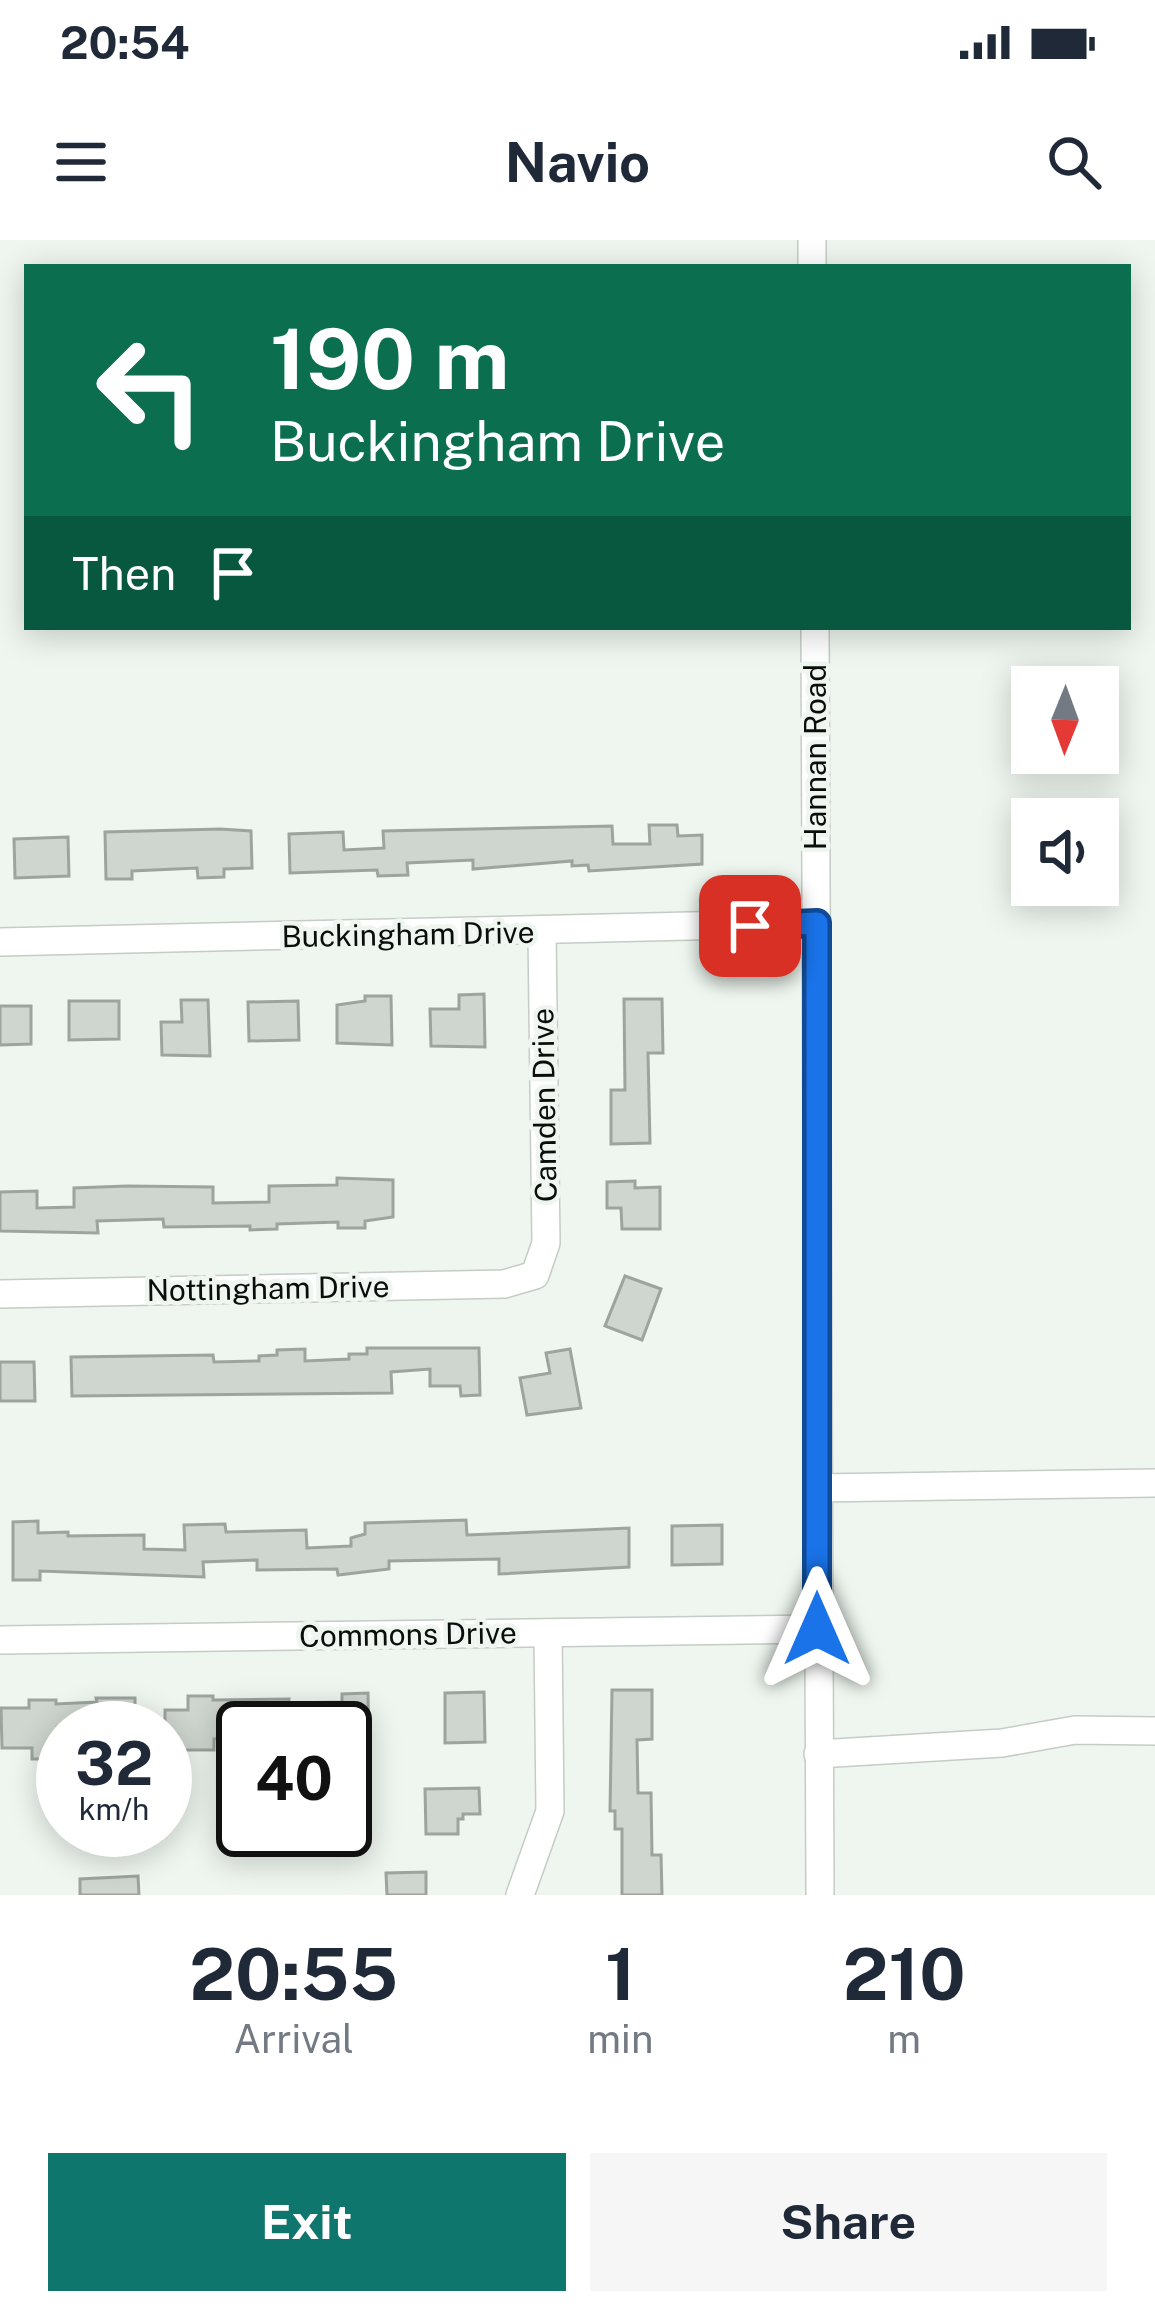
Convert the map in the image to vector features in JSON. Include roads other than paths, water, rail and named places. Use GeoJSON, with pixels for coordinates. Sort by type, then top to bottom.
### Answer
{"type":"FeatureCollection","features":[{"type":"Feature","properties":{"kind":"street","name":"Hannan Road"},"geometry":{"type":"LineString","coordinates":[[815,630],[820,1895]]}},
{"type":"Feature","properties":{"kind":"street","name":"Buckingham Drive"},"geometry":{"type":"LineString","coordinates":[[0,942],[817,923]]}},
{"type":"Feature","properties":{"kind":"street","name":"Camden Drive"},"geometry":{"type":"LineString","coordinates":[[535,1275],[543,1260],[547,1220],[542,932]]}},
{"type":"Feature","properties":{"kind":"street","name":"Nottingham Drive"},"geometry":{"type":"LineString","coordinates":[[0,1294],[504,1284],[535,1275]]}},
{"type":"Feature","properties":{"kind":"street"},"geometry":{"type":"LineString","coordinates":[[817,1488],[1155,1484]]}},
{"type":"Feature","properties":{"kind":"street","name":"Commons Drive"},"geometry":{"type":"LineString","coordinates":[[0,1640],[817,1629]]}},
{"type":"Feature","properties":{"kind":"street"},"geometry":{"type":"LineString","coordinates":[[520,1895],[550,1811],[548,1633]]}},
{"type":"Feature","properties":{"kind":"street"},"geometry":{"type":"LineString","coordinates":[[818,1754],[1002,1743],[1075,1730],[1155,1731]]}}]}
